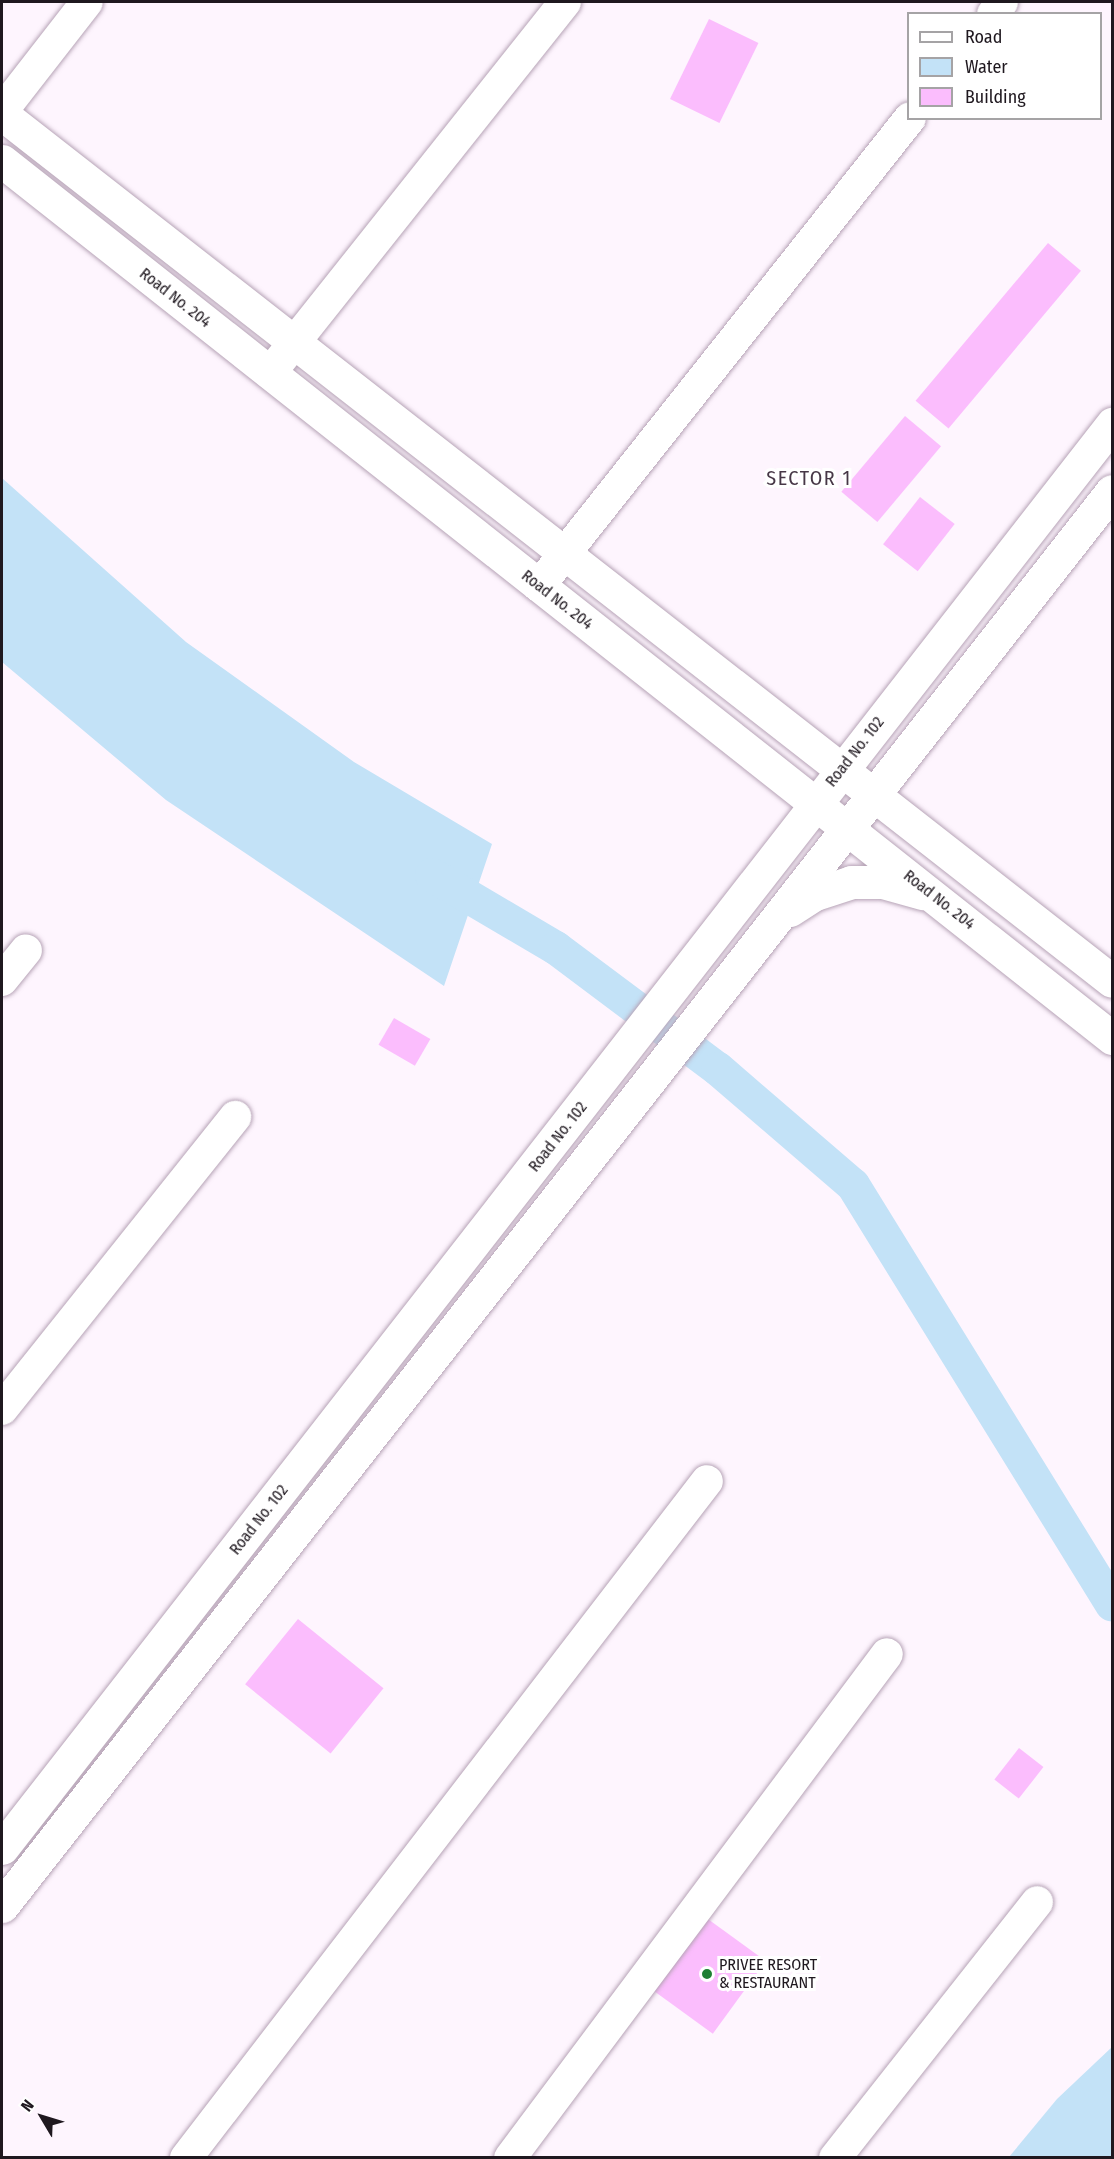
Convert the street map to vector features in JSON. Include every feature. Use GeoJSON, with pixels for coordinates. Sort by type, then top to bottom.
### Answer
{"type":"FeatureCollection","features":[{"type":"Feature","properties":{"kind":"street"},"geometry":{"type":"LineString","coordinates":[[87,2],[2,113],[1113,981]]}},
{"type":"Feature","properties":{"kind":"street"},"geometry":{"type":"LineString","coordinates":[[270,373],[565,2]]}},
{"type":"Feature","properties":{"kind":"street"},"geometry":{"type":"LineString","coordinates":[[539,586],[908,120]]}},
{"type":"Feature","properties":{"kind":"street","name":"Road No. 204"},"geometry":{"type":"LineString","coordinates":[[2,161],[1113,1038]]}},
{"type":"Feature","properties":{"kind":"street","name":"Road No. 102"},"geometry":{"type":"LineString","coordinates":[[2,1848],[470,1251],[814,803],[1113,424]]}},
{"type":"Feature","properties":{"kind":"street"},"geometry":{"type":"LineString","coordinates":[[2,1906],[1113,491]]}},
{"type":"Feature","properties":{"kind":"street"},"geometry":{"type":"LineString","coordinates":[[772,924],[815,894],[851,882],[882,882],[940,901]]}},
{"type":"Feature","properties":{"kind":"street"},"geometry":{"type":"LineString","coordinates":[[2,980],[26,950]]}},
{"type":"Feature","properties":{"kind":"street"},"geometry":{"type":"LineString","coordinates":[[2,1409],[235,1117]]}},
{"type":"Feature","properties":{"kind":"street"},"geometry":{"type":"LineString","coordinates":[[186,2157],[707,1481]]}},
{"type":"Feature","properties":{"kind":"street"},"geometry":{"type":"LineString","coordinates":[[510,2157],[887,1654]]}},
{"type":"Feature","properties":{"kind":"street"},"geometry":{"type":"LineString","coordinates":[[835,2157],[1037,1902]]}},
{"type":"Feature","properties":{"kind":"water"},"geometry":{"type":"Polygon","coordinates":[[[2,478],[186,642],[354,762],[492,844],[444,986],[166,800],[2,662],[2,478]]]}},
{"type":"Feature","properties":{"kind":"water"},"geometry":{"type":"Polygon","coordinates":[[[1112,2047],[1112,2157],[1009,2157],[1057,2099],[1112,2047]]]}},
{"type":"Feature","properties":{"kind":"building"},"geometry":{"type":"Polygon","coordinates":[[[709,19],[758,43],[719,123],[670,99],[709,19]]]}},
{"type":"Feature","properties":{"kind":"building"},"geometry":{"type":"Polygon","coordinates":[[[1048,243],[1081,271],[949,428],[916,401],[1048,243]]]}},
{"type":"Feature","properties":{"kind":"building"},"geometry":{"type":"Polygon","coordinates":[[[905,416],[941,446],[877,522],[841,492],[905,416]]]}},
{"type":"Feature","properties":{"kind":"building"},"geometry":{"type":"Polygon","coordinates":[[[920,497],[955,524],[918,571],[883,544],[920,497]]]}},
{"type":"Feature","properties":{"kind":"building"},"geometry":{"type":"Polygon","coordinates":[[[394,1018],[430,1039],[415,1066],[379,1045],[394,1018]]]}},
{"type":"Feature","properties":{"kind":"building"},"geometry":{"type":"Polygon","coordinates":[[[298,1619],[383,1688],[331,1754],[245,1684],[298,1619]]]}},
{"type":"Feature","properties":{"kind":"building"},"geometry":{"type":"Polygon","coordinates":[[[1019,1748],[1043,1767],[1019,1799],[994,1780],[1019,1748]]]}},
{"type":"Feature","properties":{"kind":"building","name":"PRIVEE RESORT & RESTAURANT"},"geometry":{"type":"Polygon","coordinates":[[[701,1914],[766,1961],[713,2034],[648,1987],[701,1914]]]}},
{"type":"Feature","properties":{"kind":"waterway"},"geometry":{"type":"LineString","coordinates":[[432,875],[556,948],[718,1069],[853,1185],[1112,1605]]}},
{"type":"Feature","properties":{"kind":"place","name":"PRIVEE RESORT & RESTAURANT"},"geometry":{"type":"Point","coordinates":[707,1974]}},
{"type":"Feature","properties":{"kind":"district","name":"SECTOR 1"},"geometry":{"type":"Point","coordinates":[809,478]}}]}
